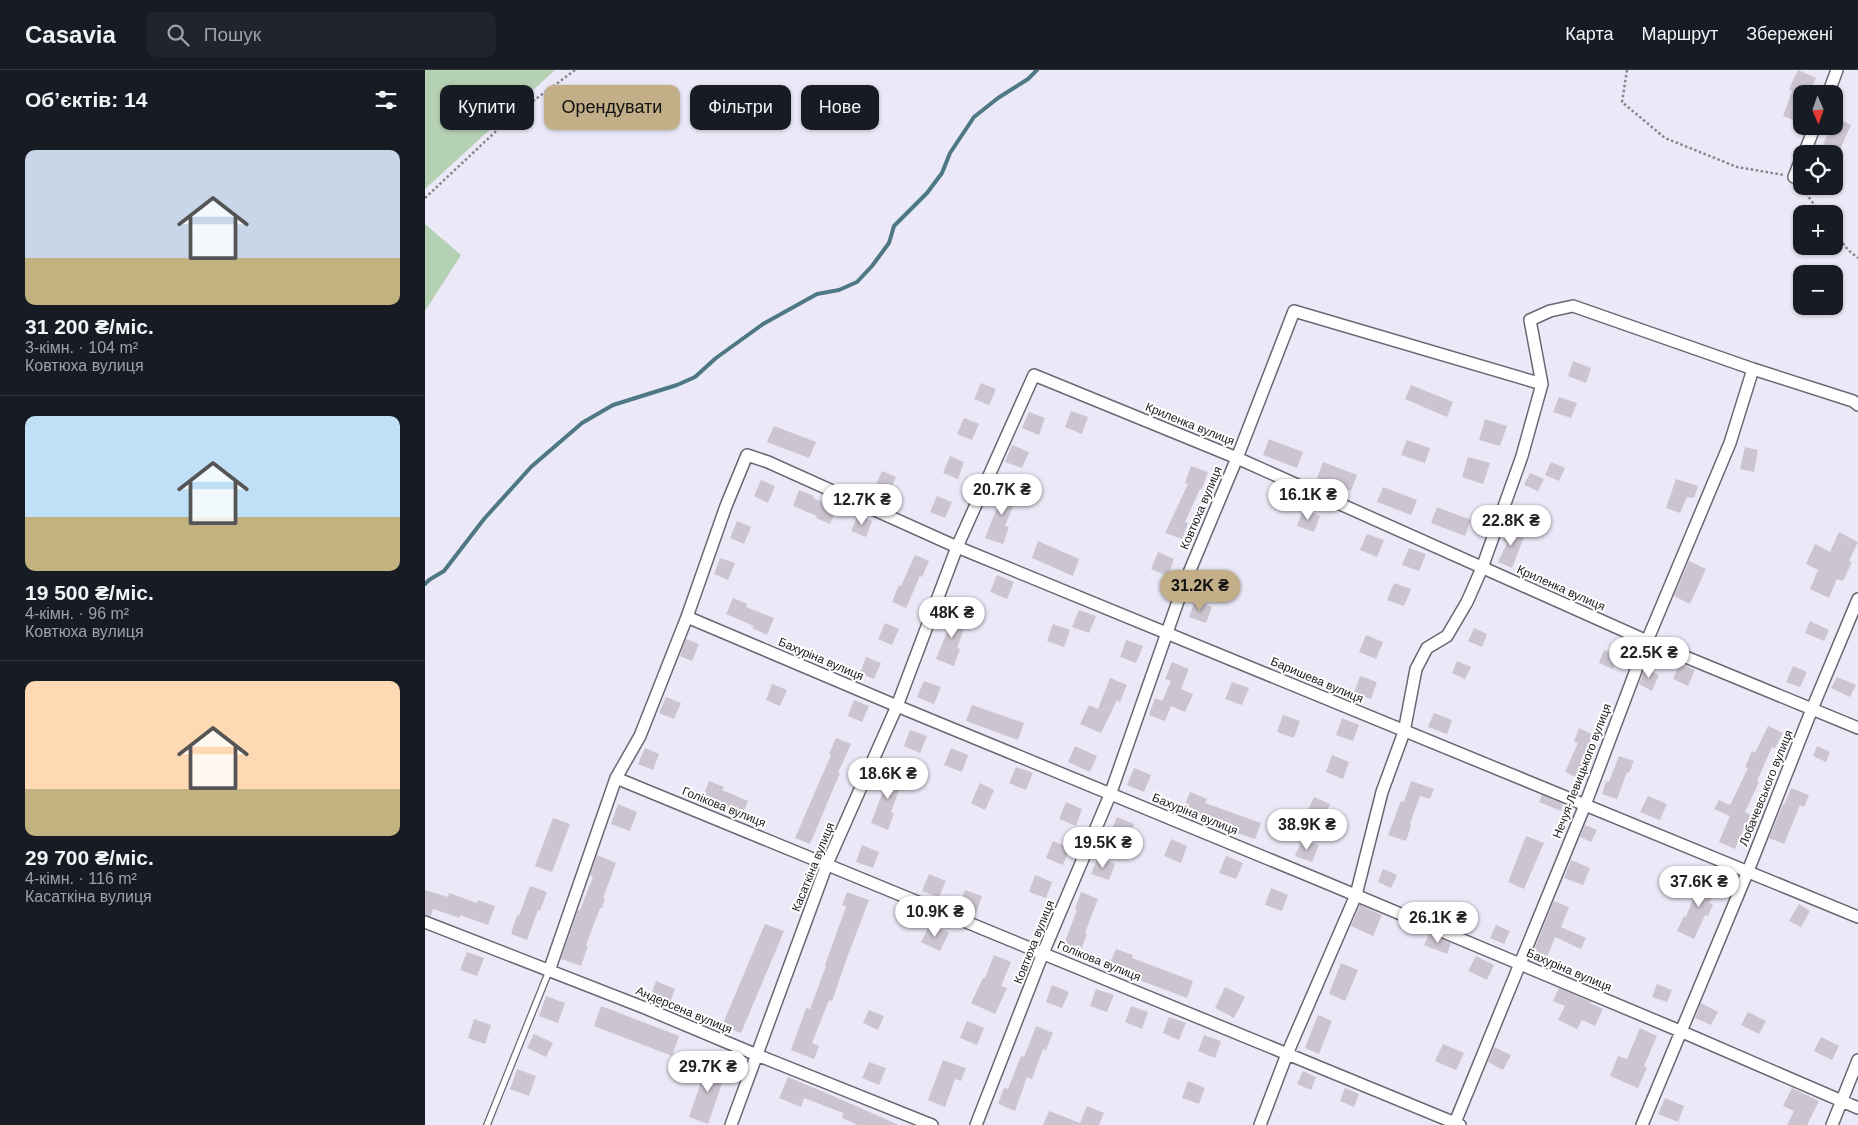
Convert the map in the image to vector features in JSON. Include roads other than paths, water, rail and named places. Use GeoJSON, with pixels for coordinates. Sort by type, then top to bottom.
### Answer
{"type":"FeatureCollection","features":[{"type":"Feature","properties":{"kind":"street"},"geometry":{"type":"LineString","coordinates":[[1831,85],[1837,70]]}},
{"type":"Feature","properties":{"kind":"street"},"geometry":{"type":"LineString","coordinates":[[1260,1125],[1287,1054],[1355,895],[1382,792],[1404,732],[1416,669],[1427,648],[1447,636],[1467,602],[1482,568],[1522,456],[1542,384],[1530,320],[1550,311],[1573,306],[1753,369],[1853,401],[1858,405]]}},
{"type":"Feature","properties":{"kind":"street","name":"Ковтюха вулиця"},"geometry":{"type":"LineString","coordinates":[[976,1125],[1043,954],[1110,795],[1167,632],[1294,311],[1542,384]]}},
{"type":"Feature","properties":{"kind":"street","name":"Нечуя-Левицького вулиця"},"geometry":{"type":"LineString","coordinates":[[1456,1124],[1585,805],[1647,641],[1730,443],[1753,369]]}},
{"type":"Feature","properties":{"kind":"street","name":"Криленка вулиця"},"geometry":{"type":"LineString","coordinates":[[1034,375],[1237,458],[1647,641],[1858,728]]}},
{"type":"Feature","properties":{"kind":"street","name":"Касаткіна вулиця"},"geometry":{"type":"LineString","coordinates":[[731,1125],[827,864],[897,706],[957,547],[1034,375]]}},
{"type":"Feature","properties":{"kind":"street","name":"Баришева вулиця"},"geometry":{"type":"LineString","coordinates":[[687,617],[726,506],[747,455],[768,462],[957,547],[1858,917]]}},
{"type":"Feature","properties":{"kind":"street","name":"Лобачевського вулиця"},"geometry":{"type":"LineString","coordinates":[[1642,1125],[1748,871],[1858,599]]}},
{"type":"Feature","properties":{"kind":"street"},"geometry":{"type":"LineString","coordinates":[[549,971],[616,778],[640,736],[687,617]]}},
{"type":"Feature","properties":{"kind":"street","name":"Бахуріна вулиця"},"geometry":{"type":"LineString","coordinates":[[687,617],[1110,795],[1680,1031],[1858,1108]]}},
{"type":"Feature","properties":{"kind":"street","name":"Голікова вулиця"},"geometry":{"type":"LineString","coordinates":[[616,778],[1456,1124]]}},
{"type":"Feature","properties":{"kind":"street","name":"Андерсена вулиця"},"geometry":{"type":"LineString","coordinates":[[425,922],[645,1008],[932,1125]]}},
{"type":"Feature","properties":{"kind":"street"},"geometry":{"type":"LineString","coordinates":[[1832,1125],[1858,1060]]}},
{"type":"Feature","properties":{"kind":"lane"},"geometry":{"type":"LineString","coordinates":[[487,1125],[549,971]]}},
{"type":"Feature","properties":{"kind":"waterway"},"geometry":{"type":"LineString","coordinates":[[425,584],[444,571],[484,519],[531,467],[582,423],[613,405],[677,385],[695,377],[716,358],[763,324],[817,294],[839,290],[857,282],[889,243],[894,226],[927,193],[942,173],[950,153],[974,117],[998,98],[1028,79],[1037,70]]}}]}
